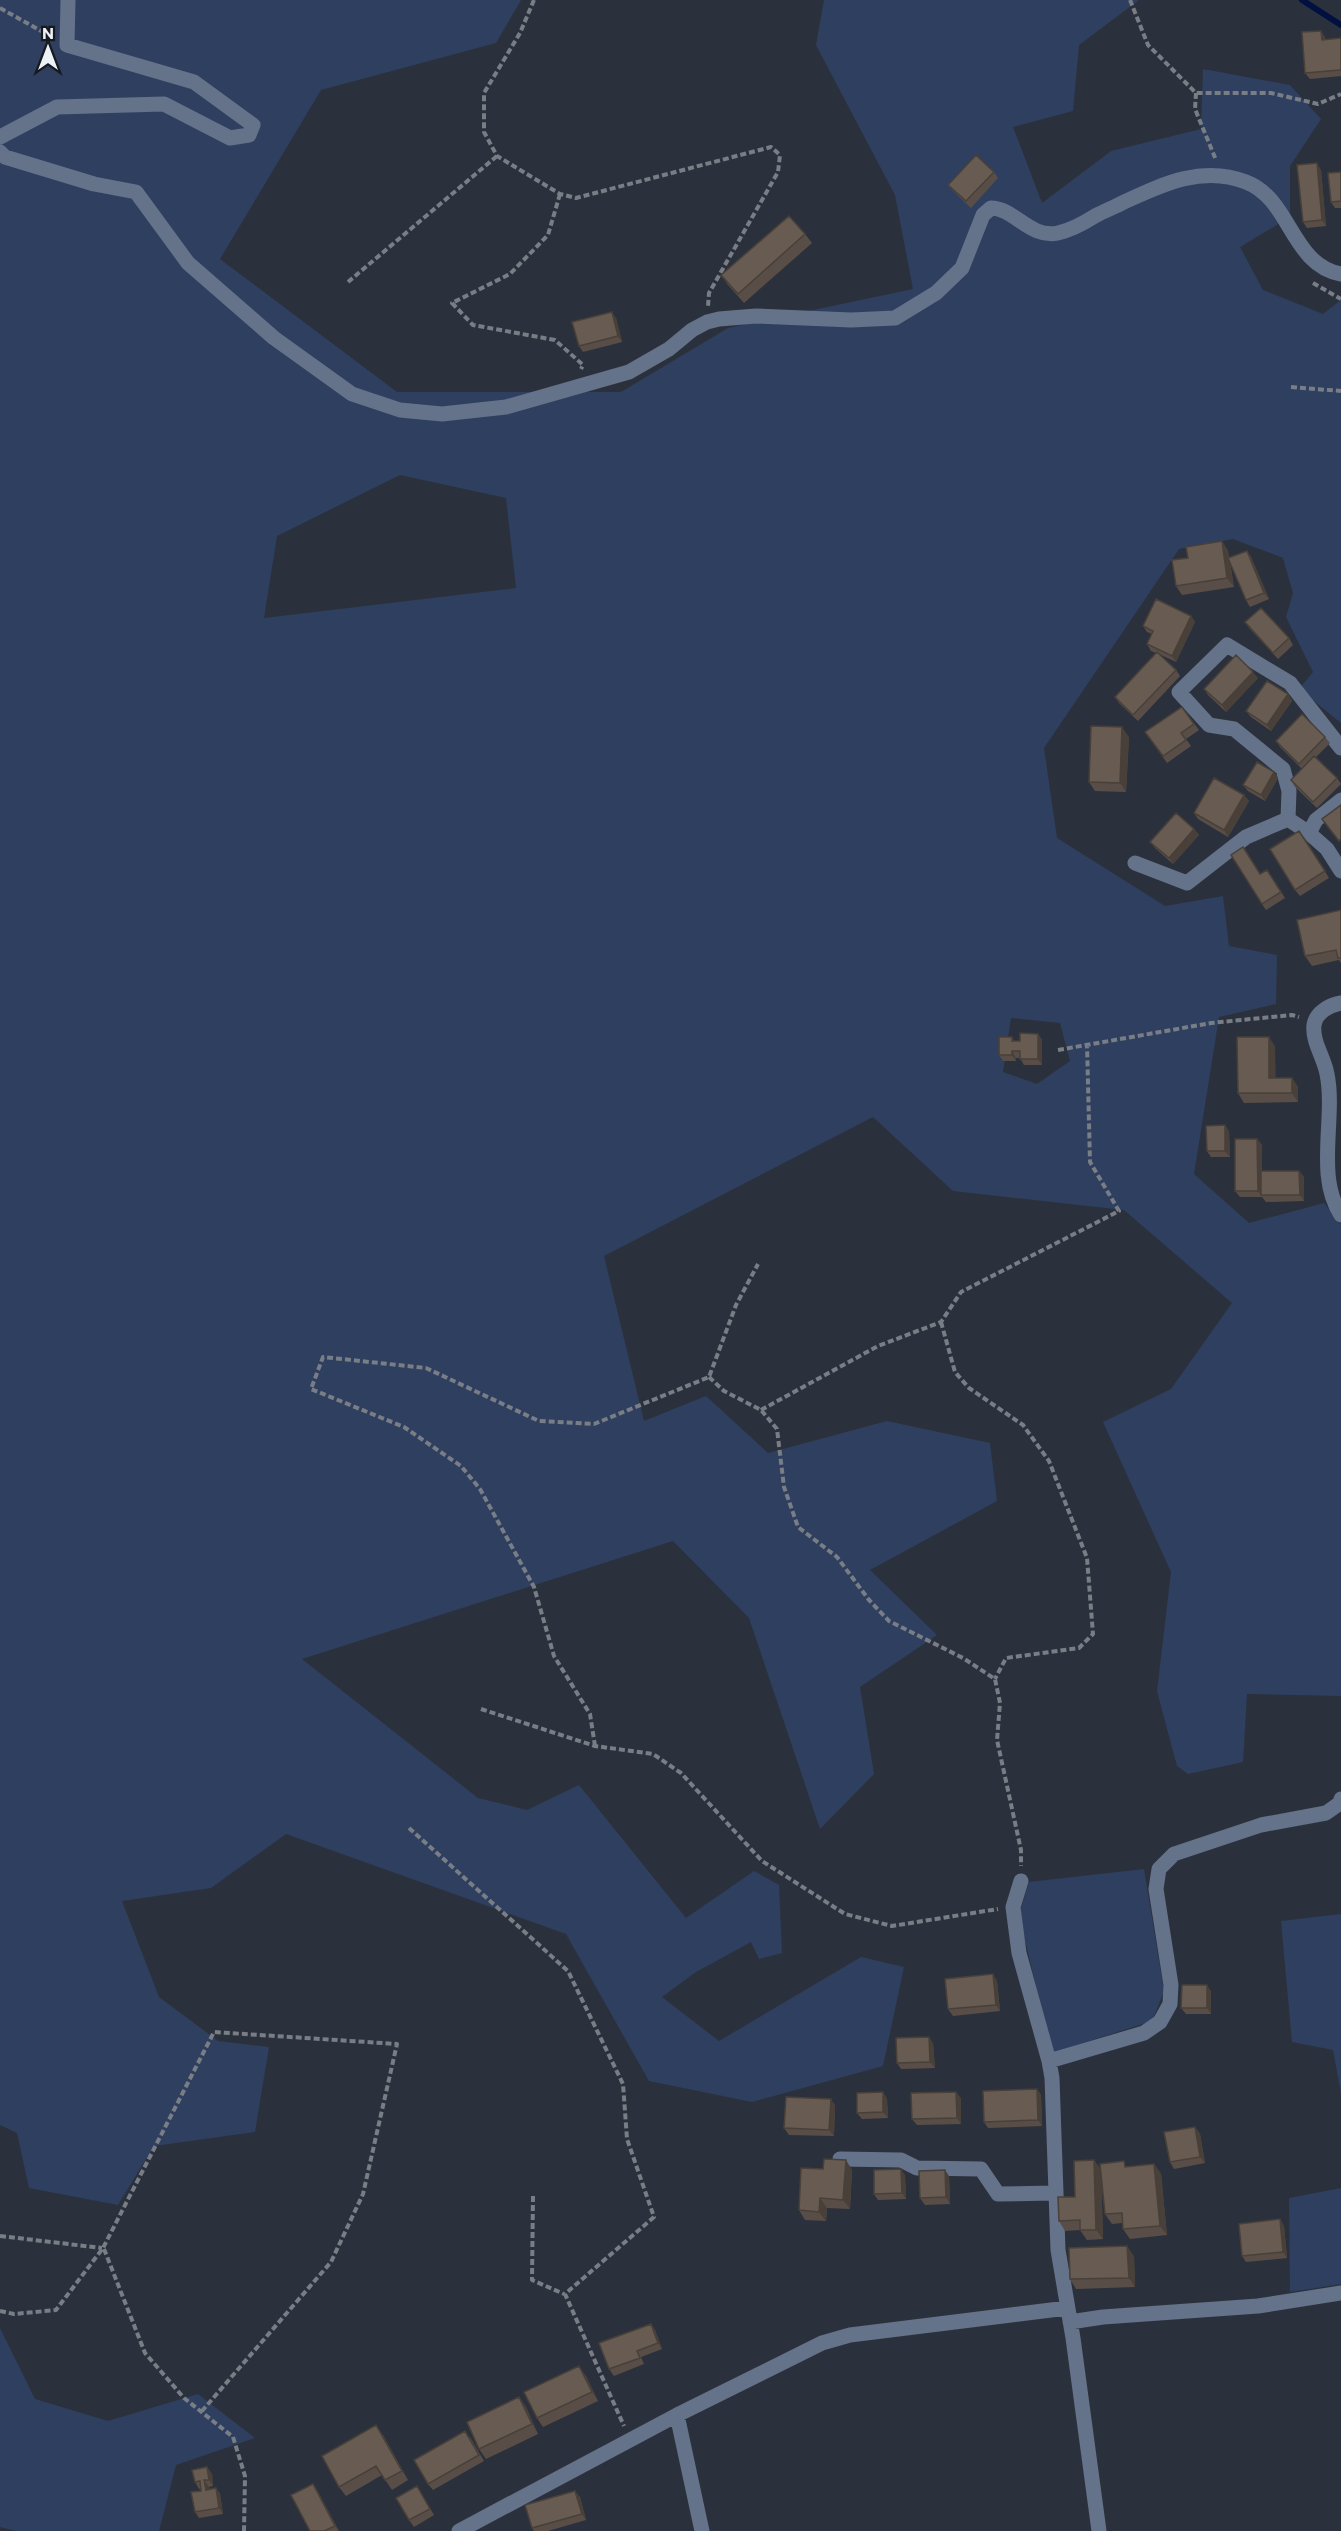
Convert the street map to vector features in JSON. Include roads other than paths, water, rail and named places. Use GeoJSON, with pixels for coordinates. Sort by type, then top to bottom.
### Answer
{"type":"FeatureCollection","features":[{"type":"Feature","properties":{"kind":"street"},"geometry":{"type":"LineString","coordinates":[[0,136],[57,107],[164,104],[230,138],[249,135],[254,125],[194,82],[67,45],[68,0]]}},
{"type":"Feature","properties":{"kind":"street"},"geometry":{"type":"LineString","coordinates":[[0,152],[5,157],[94,184],[136,192],[188,263],[274,338],[352,394],[400,410],[442,414],[506,407],[629,372],[669,349],[692,330],[707,322],[756,316],[851,320],[895,318],[936,293],[962,268],[983,216],[991,208],[998,208],[1020,223],[1042,233],[1057,233],[1086,222],[1150,189],[1175,180],[1204,175],[1222,175],[1248,182],[1267,193],[1312,261],[1329,272],[1341,274]]}},
{"type":"Feature","properties":{"kind":"street"},"geometry":{"type":"LineString","coordinates":[[1288,819],[1290,791],[1283,769],[1234,729],[1209,725],[1179,692],[1227,645],[1290,683],[1341,747]]}},
{"type":"Feature","properties":{"kind":"street"},"geometry":{"type":"LineString","coordinates":[[1309,833],[1316,820],[1341,800]]}},
{"type":"Feature","properties":{"kind":"street"},"geometry":{"type":"LineString","coordinates":[[1288,819],[1309,833],[1326,849],[1341,871]]}},
{"type":"Feature","properties":{"kind":"street"},"geometry":{"type":"LineString","coordinates":[[1135,864],[1187,883],[1246,837],[1288,819]]}},
{"type":"Feature","properties":{"kind":"street"},"geometry":{"type":"LineString","coordinates":[[1341,1003],[1323,1009],[1314,1022],[1314,1037],[1327,1074],[1329,1192],[1341,1215]]}},
{"type":"Feature","properties":{"kind":"street"},"geometry":{"type":"LineString","coordinates":[[1049,2061],[1144,2033],[1160,2022],[1170,2004],[1171,1985],[1156,1889],[1159,1869],[1174,1854],[1262,1825],[1326,1813],[1340,1803],[1341,1799]]}},
{"type":"Feature","properties":{"kind":"street"},"geometry":{"type":"LineString","coordinates":[[1021,1881],[1013,1907],[1019,1953],[1052,2078],[1054,2193],[1058,2250],[1099,2531]]}},
{"type":"Feature","properties":{"kind":"street"},"geometry":{"type":"LineString","coordinates":[[840,2159],[900,2160],[916,2168],[981,2169],[998,2193],[1054,2193]]}},
{"type":"Feature","properties":{"kind":"street"},"geometry":{"type":"LineString","coordinates":[[459,2531],[677,2415],[822,2343],[850,2335],[1068,2315],[1103,2317],[1258,2306],[1341,2293]]}},
{"type":"Feature","properties":{"kind":"street"},"geometry":{"type":"LineString","coordinates":[[677,2415],[702,2531]]}},
{"type":"Feature","properties":{"kind":"waterway"},"geometry":{"type":"LineString","coordinates":[[1302,0],[1341,25]]}}]}
